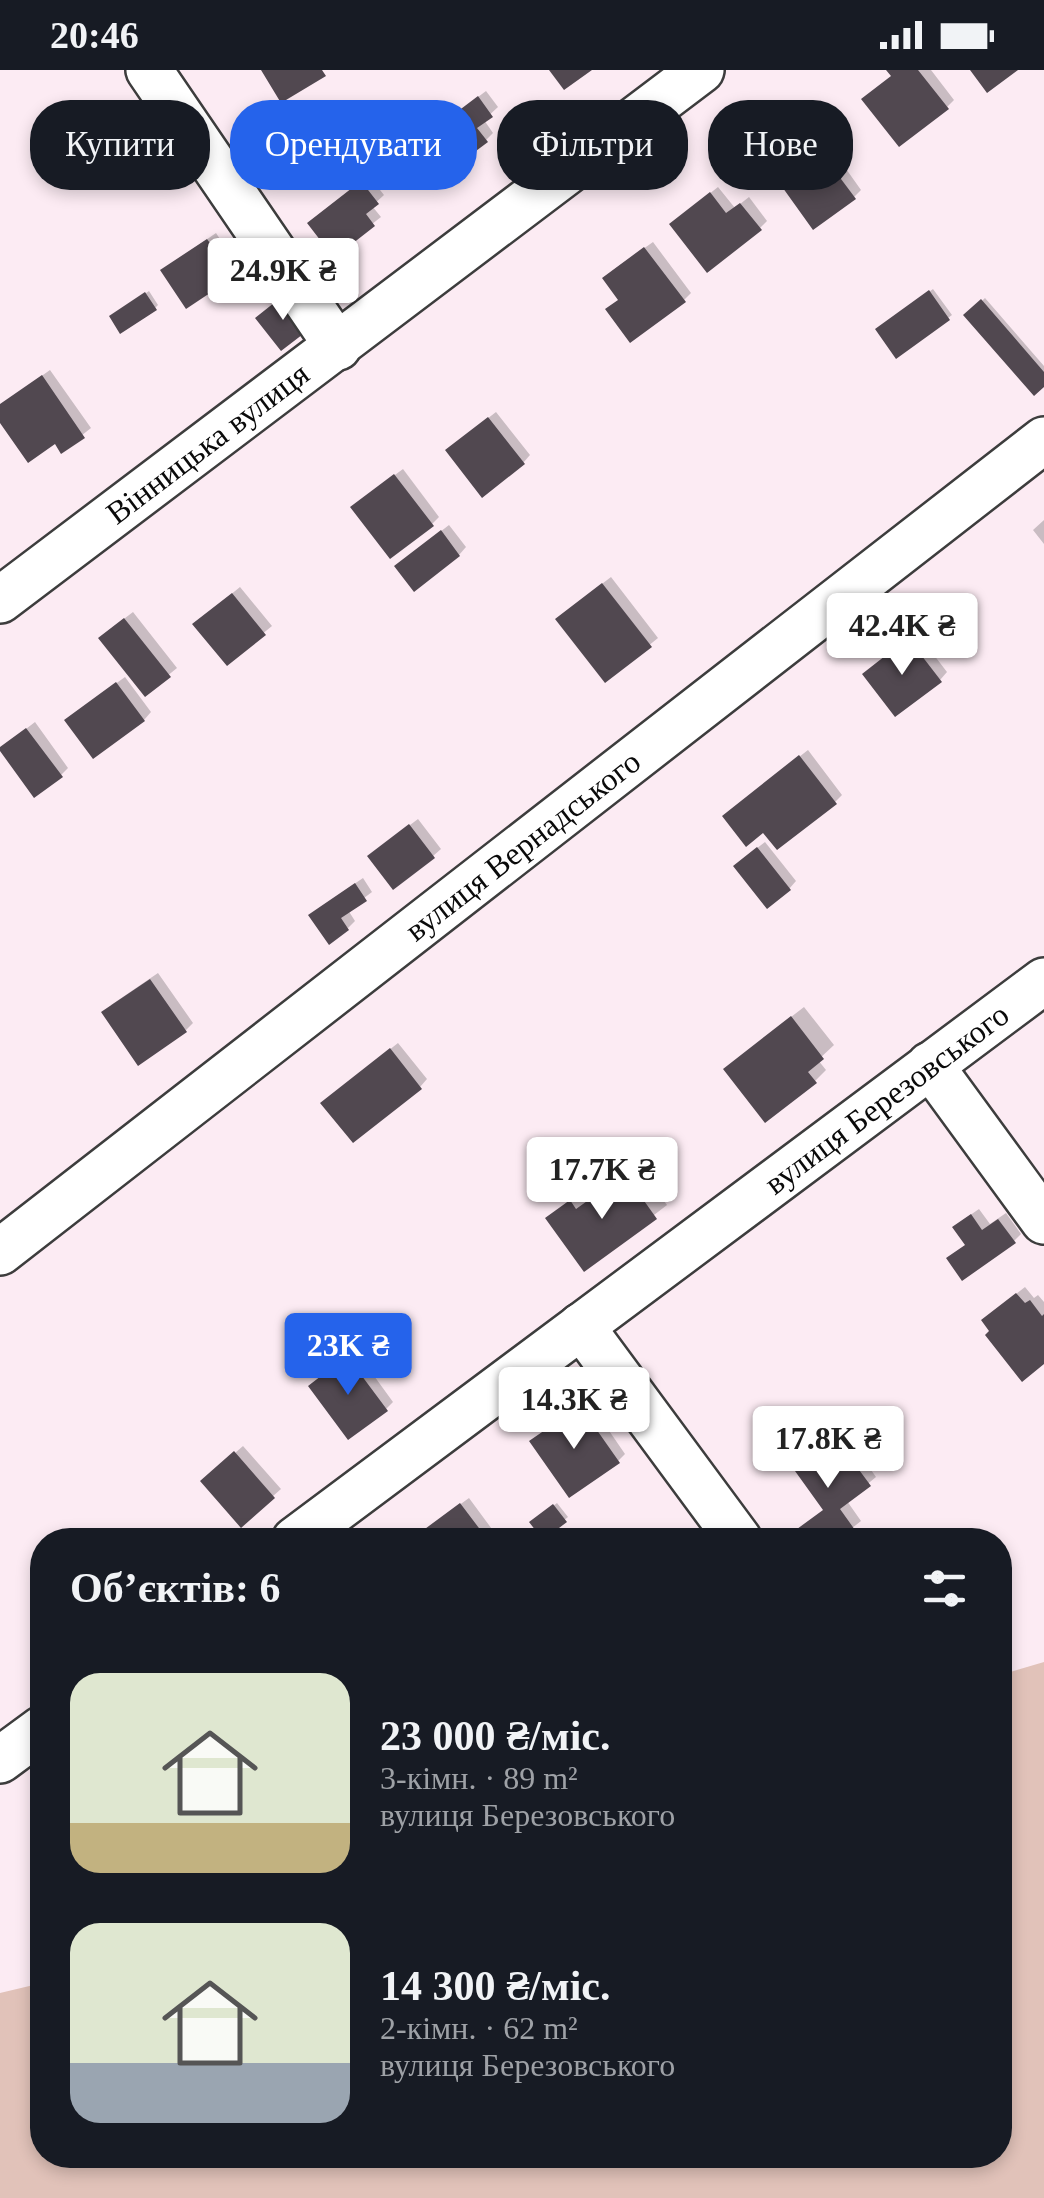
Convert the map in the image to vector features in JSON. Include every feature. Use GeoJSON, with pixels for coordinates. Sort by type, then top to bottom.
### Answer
{"type":"FeatureCollection","features":[{"type":"Feature","properties":{"kind":"street"},"geometry":{"type":"LineString","coordinates":[[148,70],[338,347]]}},
{"type":"Feature","properties":{"kind":"street","name":"Вінницька вулиця"},"geometry":{"type":"LineString","coordinates":[[0,600],[701,70]]}},
{"type":"Feature","properties":{"kind":"street","name":"вулиця Вернадського"},"geometry":{"type":"LineString","coordinates":[[0,1252],[1044,440]]}},
{"type":"Feature","properties":{"kind":"street","name":"вулиця Березовського"},"geometry":{"type":"LineString","coordinates":[[311,1528],[1044,981]]}},
{"type":"Feature","properties":{"kind":"street"},"geometry":{"type":"LineString","coordinates":[[930,1065],[1044,1221]]}},
{"type":"Feature","properties":{"kind":"street"},"geometry":{"type":"LineString","coordinates":[[581,1326],[729,1528]]}},
{"type":"Feature","properties":{"kind":"street"},"geometry":{"type":"LineString","coordinates":[[0,1760],[30,1738]]}},
{"type":"Feature","properties":{"kind":"shaded area"},"geometry":{"type":"Polygon","coordinates":[[[1044,1662],[1044,2198],[0,2198],[0,1993],[30,1986],[30,2168],[1012,2168],[1012,1671],[1044,1662]]]}},
{"type":"Feature","properties":{"kind":"building"},"geometry":{"type":"Polygon","coordinates":[[[261,70],[322,70],[326,76],[286,100],[279,100],[261,70]]]}},
{"type":"Feature","properties":{"kind":"building"},"geometry":{"type":"Polygon","coordinates":[[[549,70],[592,70],[564,90],[549,70]]]}},
{"type":"Feature","properties":{"kind":"building"},"geometry":{"type":"Polygon","coordinates":[[[886,70],[918,70],[949,109],[899,147],[861,99],[891,76],[886,70]]]}},
{"type":"Feature","properties":{"kind":"building"},"geometry":{"type":"Polygon","coordinates":[[[970,70],[1018,70],[987,93],[970,70]]]}},
{"type":"Feature","properties":{"kind":"building"},"geometry":{"type":"Polygon","coordinates":[[[478,96],[493,117],[477,128],[477,100],[473,100],[478,96]]]}},
{"type":"Feature","properties":{"kind":"building"},"geometry":{"type":"Polygon","coordinates":[[[477,128],[488,142],[477,150],[477,128]]]}},
{"type":"Feature","properties":{"kind":"building"},"geometry":{"type":"Polygon","coordinates":[[[349,190],[368,190],[379,204],[366,214],[375,226],[334,258],[307,223],[349,190]]]}},
{"type":"Feature","properties":{"kind":"building"},"geometry":{"type":"Polygon","coordinates":[[[784,190],[849,190],[856,199],[813,230],[784,190]]]}},
{"type":"Feature","properties":{"kind":"building"},"geometry":{"type":"Polygon","coordinates":[[[710,192],[726,213],[740,203],[762,230],[707,273],[669,224],[710,192]]]}},
{"type":"Feature","properties":{"kind":"building"},"geometry":{"type":"Polygon","coordinates":[[[207,239],[234,277],[186,309],[160,270],[207,239]]]}},
{"type":"Feature","properties":{"kind":"building"},"geometry":{"type":"Polygon","coordinates":[[[644,247],[686,302],[630,343],[605,309],[618,300],[602,278],[644,247]]]}},
{"type":"Feature","properties":{"kind":"building"},"geometry":{"type":"Polygon","coordinates":[[[929,290],[950,320],[896,359],[875,329],[929,290]]]}},
{"type":"Feature","properties":{"kind":"building"},"geometry":{"type":"Polygon","coordinates":[[[145,292],[157,310],[120,334],[109,316],[145,292]]]}},
{"type":"Feature","properties":{"kind":"building"},"geometry":{"type":"Polygon","coordinates":[[[284,295],[311,328],[281,351],[255,318],[284,295]]]}},
{"type":"Feature","properties":{"kind":"building"},"geometry":{"type":"Polygon","coordinates":[[[981,299],[1044,372],[1044,387],[1034,396],[963,315],[981,299]]]}},
{"type":"Feature","properties":{"kind":"building"},"geometry":{"type":"Polygon","coordinates":[[[42,375],[85,438],[61,454],[55,444],[28,463],[0,423],[0,404],[42,375]]]}},
{"type":"Feature","properties":{"kind":"building"},"geometry":{"type":"Polygon","coordinates":[[[488,417],[525,464],[482,498],[445,450],[488,417]]]}},
{"type":"Feature","properties":{"kind":"building"},"geometry":{"type":"Polygon","coordinates":[[[394,474],[434,526],[390,559],[350,507],[394,474]]]}},
{"type":"Feature","properties":{"kind":"building"},"geometry":{"type":"Polygon","coordinates":[[[441,530],[460,556],[414,592],[394,566],[441,530]]]}},
{"type":"Feature","properties":{"kind":"building"},"geometry":{"type":"Polygon","coordinates":[[[602,583],[652,647],[605,683],[555,619],[602,583]]]}},
{"type":"Feature","properties":{"kind":"building"},"geometry":{"type":"Polygon","coordinates":[[[232,593],[266,635],[227,666],[192,624],[232,593]]]}},
{"type":"Feature","properties":{"kind":"building"},"geometry":{"type":"Polygon","coordinates":[[[124,618],[171,677],[145,697],[98,638],[124,618]]]}},
{"type":"Feature","properties":{"kind":"building"},"geometry":{"type":"Polygon","coordinates":[[[908,638],[942,682],[895,717],[862,674],[908,638]]]}},
{"type":"Feature","properties":{"kind":"building"},"geometry":{"type":"Polygon","coordinates":[[[116,682],[145,721],[93,759],[64,720],[116,682]]]}},
{"type":"Feature","properties":{"kind":"building"},"geometry":{"type":"Polygon","coordinates":[[[26,728],[63,777],[34,798],[0,751],[26,728]]]}},
{"type":"Feature","properties":{"kind":"building"},"geometry":{"type":"Polygon","coordinates":[[[799,755],[837,804],[777,850],[763,833],[746,847],[722,816],[799,755]]]}},
{"type":"Feature","properties":{"kind":"building"},"geometry":{"type":"Polygon","coordinates":[[[409,824],[435,858],[393,890],[367,856],[409,824]]]}},
{"type":"Feature","properties":{"kind":"building"},"geometry":{"type":"Polygon","coordinates":[[[757,847],[791,890],[767,909],[733,866],[757,847]]]}},
{"type":"Feature","properties":{"kind":"building"},"geometry":{"type":"Polygon","coordinates":[[[355,883],[367,901],[341,918],[349,930],[329,945],[308,915],[355,883]]]}},
{"type":"Feature","properties":{"kind":"building"},"geometry":{"type":"Polygon","coordinates":[[[150,979],[187,1032],[138,1066],[101,1012],[150,979]]]}},
{"type":"Feature","properties":{"kind":"building"},"geometry":{"type":"Polygon","coordinates":[[[791,1016],[824,1059],[808,1072],[817,1083],[765,1123],[723,1069],[791,1016]]]}},
{"type":"Feature","properties":{"kind":"building"},"geometry":{"type":"Polygon","coordinates":[[[390,1048],[422,1089],[353,1143],[320,1103],[390,1048]]]}},
{"type":"Feature","properties":{"kind":"building"},"geometry":{"type":"Polygon","coordinates":[[[625,1174],[657,1219],[584,1272],[545,1218],[570,1200],[576,1209],[625,1174]]]}},
{"type":"Feature","properties":{"kind":"building"},"geometry":{"type":"Polygon","coordinates":[[[971,1214],[982,1230],[998,1219],[1016,1243],[962,1281],[946,1258],[965,1245],[952,1227],[971,1214]]]}},
{"type":"Feature","properties":{"kind":"building"},"geometry":{"type":"Polygon","coordinates":[[[1016,1293],[1044,1314],[1044,1364],[1022,1382],[985,1335],[989,1331],[981,1320],[1016,1293]]]}},
{"type":"Feature","properties":{"kind":"building"},"geometry":{"type":"Polygon","coordinates":[[[347,1356],[388,1411],[348,1440],[308,1386],[347,1356]]]}},
{"type":"Feature","properties":{"kind":"building"},"geometry":{"type":"Polygon","coordinates":[[[580,1406],[620,1463],[569,1498],[529,1441],[580,1406]]]}},
{"type":"Feature","properties":{"kind":"building"},"geometry":{"type":"Polygon","coordinates":[[[817,1434],[838,1463],[848,1455],[871,1486],[840,1509],[854,1528],[798,1528],[823,1510],[795,1471],[805,1463],[795,1449],[817,1434]]]}},
{"type":"Feature","properties":{"kind":"building"},"geometry":{"type":"Polygon","coordinates":[[[234,1451],[275,1498],[241,1528],[200,1481],[234,1451]]]}},
{"type":"Feature","properties":{"kind":"building"},"geometry":{"type":"Polygon","coordinates":[[[460,1503],[479,1528],[426,1528],[460,1503]]]}},
{"type":"Feature","properties":{"kind":"building"},"geometry":{"type":"Polygon","coordinates":[[[553,1504],[567,1522],[559,1528],[534,1528],[529,1522],[553,1504]]]}}]}
